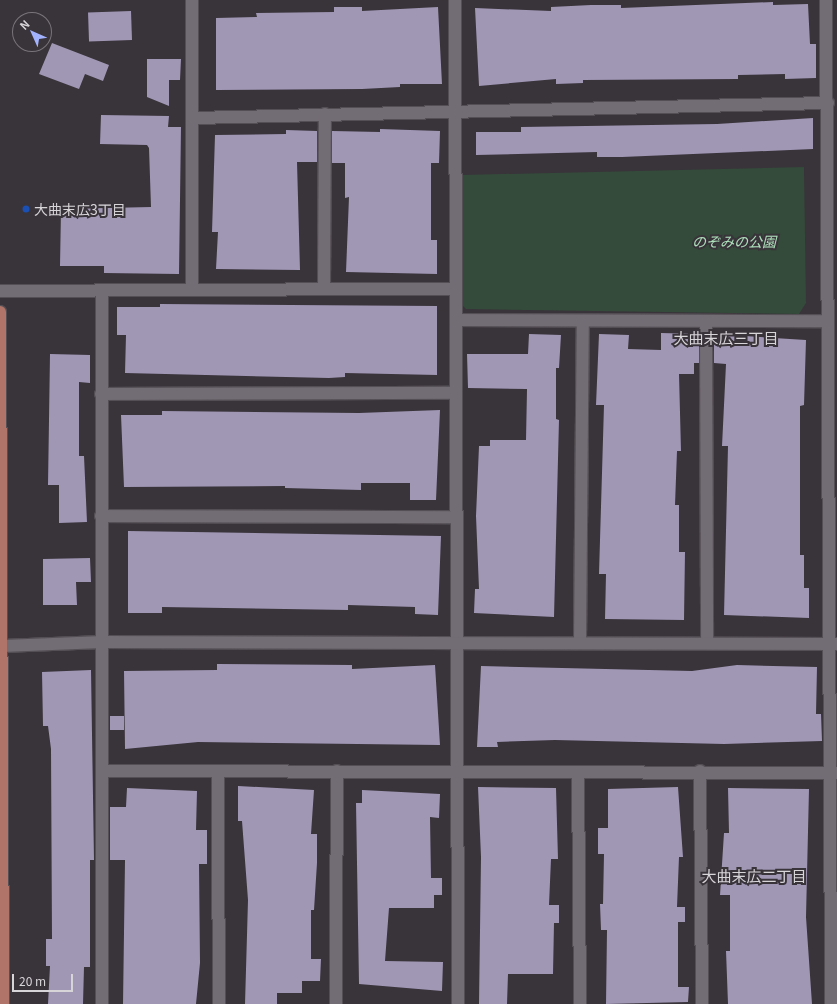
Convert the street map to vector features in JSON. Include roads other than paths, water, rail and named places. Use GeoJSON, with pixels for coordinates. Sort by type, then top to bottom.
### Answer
{"type":"FeatureCollection","features":[{"type":"Feature","properties":{"kind":"main road"},"geometry":{"type":"LineString","coordinates":[[0,312],[2,475],[1,613],[3,646],[1,977],[3,1004]]}},
{"type":"Feature","properties":{"kind":"street"},"geometry":{"type":"LineString","coordinates":[[192,0],[194,118],[192,290]]}},
{"type":"Feature","properties":{"kind":"street"},"geometry":{"type":"LineString","coordinates":[[455,0],[457,320],[454,644],[458,1004]]}},
{"type":"Feature","properties":{"kind":"street"},"geometry":{"type":"LineString","coordinates":[[826,0],[833,251],[828,321],[833,644],[832,773],[834,892],[831,1004]]}},
{"type":"Feature","properties":{"kind":"street"},"geometry":{"type":"LineString","coordinates":[[194,118],[456,110],[828,103]]}},
{"type":"Feature","properties":{"kind":"street"},"geometry":{"type":"LineString","coordinates":[[324,114],[324,289]]}},
{"type":"Feature","properties":{"kind":"street"},"geometry":{"type":"LineString","coordinates":[[0,291],[102,292],[192,290],[456,289]]}},
{"type":"Feature","properties":{"kind":"street"},"geometry":{"type":"LineString","coordinates":[[102,292],[100,394],[102,642],[105,771],[102,1004]]}},
{"type":"Feature","properties":{"kind":"street"},"geometry":{"type":"LineString","coordinates":[[457,320],[583,323],[828,321]]}},
{"type":"Feature","properties":{"kind":"street"},"geometry":{"type":"LineString","coordinates":[[580,642],[583,323]]}},
{"type":"Feature","properties":{"kind":"street"},"geometry":{"type":"LineString","coordinates":[[706,323],[707,641]]}},
{"type":"Feature","properties":{"kind":"street"},"geometry":{"type":"LineString","coordinates":[[100,394],[456,393]]}},
{"type":"Feature","properties":{"kind":"street"},"geometry":{"type":"LineString","coordinates":[[101,516],[456,517]]}},
{"type":"Feature","properties":{"kind":"street"},"geometry":{"type":"LineString","coordinates":[[3,646],[102,642],[454,644],[707,641],[833,644]]}},
{"type":"Feature","properties":{"kind":"street"},"geometry":{"type":"LineString","coordinates":[[105,771],[218,772],[456,769],[578,772],[700,771],[832,773]]}},
{"type":"Feature","properties":{"kind":"street"},"geometry":{"type":"LineString","coordinates":[[336,1004],[337,771]]}},
{"type":"Feature","properties":{"kind":"street"},"geometry":{"type":"LineString","coordinates":[[700,771],[702,1004]]}},
{"type":"Feature","properties":{"kind":"street"},"geometry":{"type":"LineString","coordinates":[[218,772],[218,1004]]}},
{"type":"Feature","properties":{"kind":"street"},"geometry":{"type":"LineString","coordinates":[[578,772],[580,1004]]}},
{"type":"Feature","properties":{"kind":"place","name":"大曲末広3丁目"},"geometry":{"type":"Point","coordinates":[26,209]}},
{"type":"Feature","properties":{"kind":"district","name":"大曲末広三丁目"},"geometry":{"type":"Point","coordinates":[726,338]}},
{"type":"Feature","properties":{"kind":"district","name":"大曲末広二丁目"},"geometry":{"type":"Point","coordinates":[754,876]}},
{"type":"Feature","properties":{"kind":"park label","name":"のぞみの公園"},"geometry":{"type":"Point","coordinates":[734,241]}}]}
